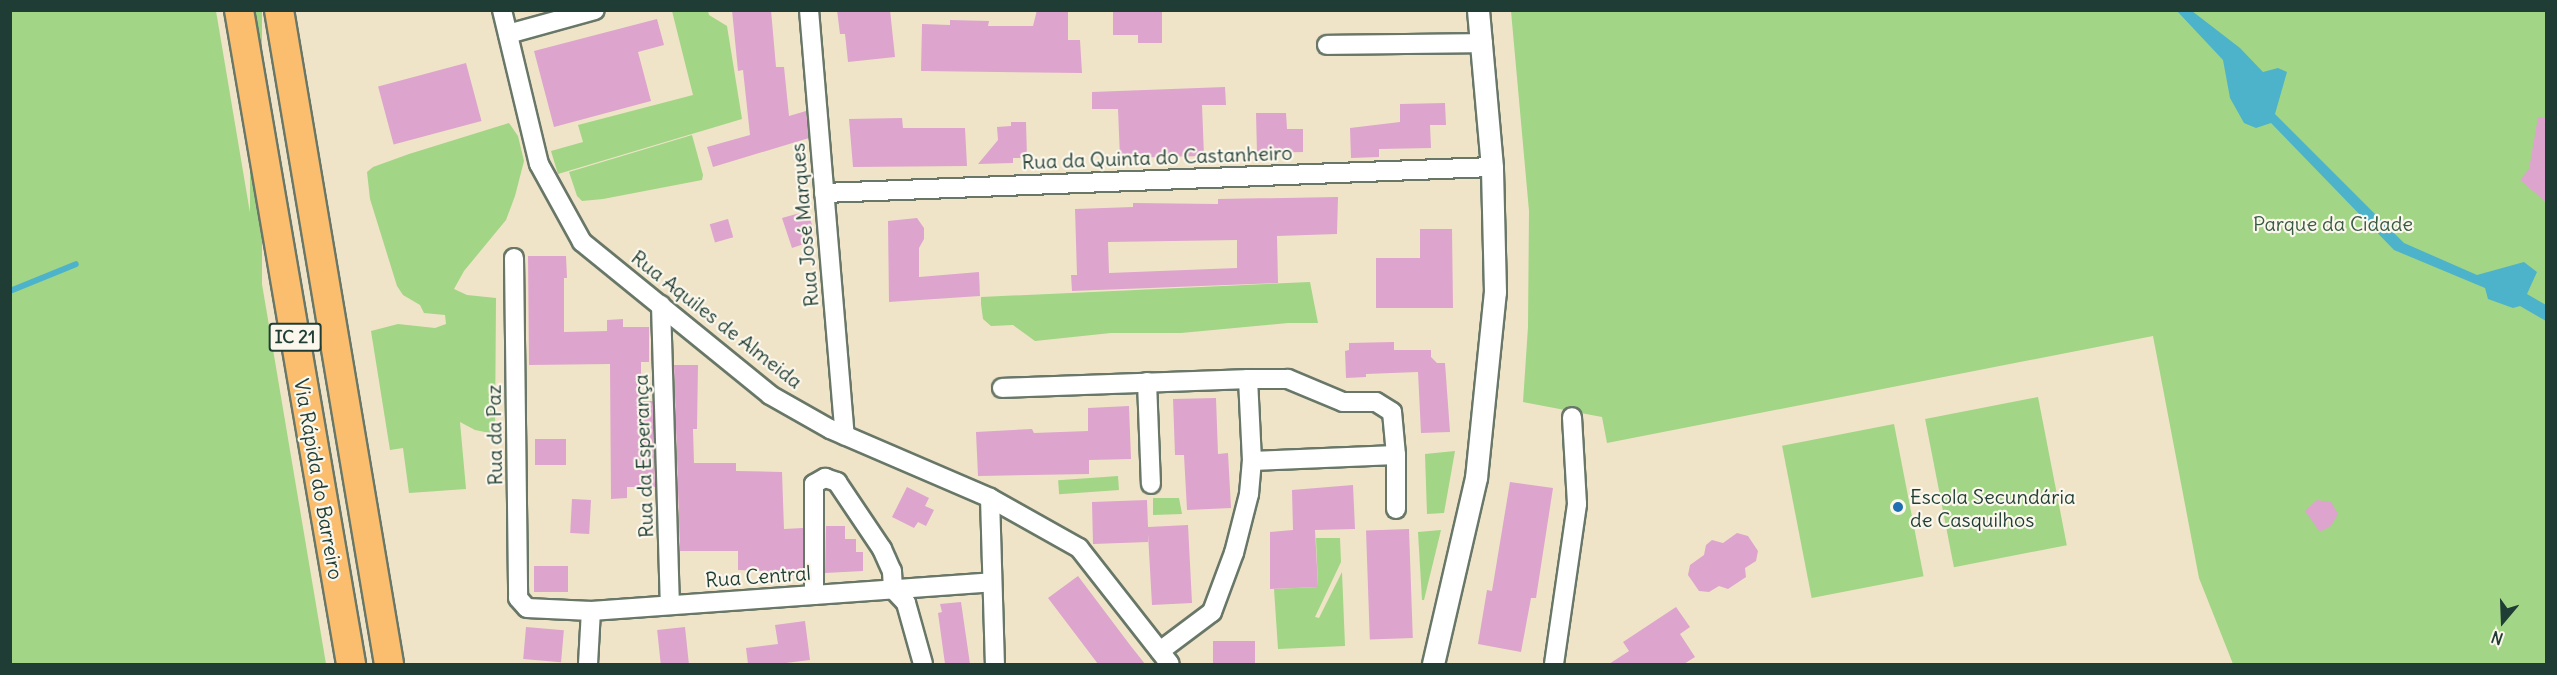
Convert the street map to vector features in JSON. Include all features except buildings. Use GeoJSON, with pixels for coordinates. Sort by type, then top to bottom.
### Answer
{"type":"FeatureCollection","features":[{"type":"Feature","properties":{"kind":"highway","name":"Via Rápida do Barreiro"},"geometry":{"type":"LineString","coordinates":[[239,10],[351,664]]}},
{"type":"Feature","properties":{"kind":"highway","name":"Via Rápida do Barreiro"},"geometry":{"type":"LineString","coordinates":[[279,10],[389,664]]}},
{"type":"Feature","properties":{"kind":"street","name":"Rua Aquiles de Almeida"},"geometry":{"type":"LineString","coordinates":[[502,10],[539,164],[582,242],[770,394],[845,435],[990,498],[1079,548],[1165,658]]}},
{"type":"Feature","properties":{"kind":"street"},"geometry":{"type":"LineString","coordinates":[[508,34],[595,10]]}},
{"type":"Feature","properties":{"kind":"street","name":"Rua José Marques"},"geometry":{"type":"LineString","coordinates":[[809,10],[845,435]]}},
{"type":"Feature","properties":{"kind":"street"},"geometry":{"type":"LineString","coordinates":[[1433,664],[1476,478],[1495,292],[1492,167],[1483,43],[1478,10]]}},
{"type":"Feature","properties":{"kind":"street"},"geometry":{"type":"LineString","coordinates":[[1328,45],[1483,43]]}},
{"type":"Feature","properties":{"kind":"street","name":"Rua da Quinta do Castanheiro"},"geometry":{"type":"LineString","coordinates":[[824,193],[1492,167]]}},
{"type":"Feature","properties":{"kind":"street","name":"Rua da Paz"},"geometry":{"type":"LineString","coordinates":[[514,258],[518,598],[527,608]]}},
{"type":"Feature","properties":{"kind":"street","name":"Rua da Esperança"},"geometry":{"type":"LineString","coordinates":[[662,305],[670,605]]}},
{"type":"Feature","properties":{"kind":"street"},"geometry":{"type":"LineString","coordinates":[[1165,658],[1212,612],[1234,553],[1249,494],[1252,461],[1248,379]]}},
{"type":"Feature","properties":{"kind":"street"},"geometry":{"type":"LineString","coordinates":[[1002,388],[1288,379],[1343,402],[1376,402],[1392,412],[1396,455],[1396,509]]}},
{"type":"Feature","properties":{"kind":"street"},"geometry":{"type":"LineString","coordinates":[[1147,382],[1151,484]]}},
{"type":"Feature","properties":{"kind":"street"},"geometry":{"type":"LineString","coordinates":[[1554,664],[1577,504],[1572,417]]}},
{"type":"Feature","properties":{"kind":"street"},"geometry":{"type":"LineString","coordinates":[[1252,461],[1396,455]]}},
{"type":"Feature","properties":{"kind":"street"},"geometry":{"type":"LineString","coordinates":[[814,595],[814,484],[825,478],[837,482],[882,549],[892,571],[893,589],[906,603],[923,664]]}},
{"type":"Feature","properties":{"kind":"street"},"geometry":{"type":"LineString","coordinates":[[990,498],[995,664]]}},
{"type":"Feature","properties":{"kind":"street","name":"Rua Central"},"geometry":{"type":"LineString","coordinates":[[527,608],[591,610],[993,582]]}},
{"type":"Feature","properties":{"kind":"street"},"geometry":{"type":"LineString","coordinates":[[588,664],[591,610]]}},
{"type":"Feature","properties":{"kind":"green space"},"geometry":{"type":"Polygon","coordinates":[[[10,11],[216,11],[326,664],[11,664],[10,11]]]}},
{"type":"Feature","properties":{"kind":"green space"},"geometry":{"type":"Polygon","coordinates":[[[250,11],[262,11],[262,664],[250,664],[250,11]]]}},
{"type":"Feature","properties":{"kind":"green space"},"geometry":{"type":"Polygon","coordinates":[[[672,11],[708,11],[709,15],[727,26],[742,119],[558,174],[551,151],[583,142],[578,125],[693,95],[672,11]]]}},
{"type":"Feature","properties":{"kind":"green space","name":"Parque da Cidade"},"geometry":{"type":"Polygon","coordinates":[[[1511,11],[2546,11],[2546,664],[2233,664],[2199,578],[2153,336],[1607,443],[1602,417],[1523,402],[1528,327],[1529,211],[1511,11]]]}},
{"type":"Feature","properties":{"kind":"green space"},"geometry":{"type":"Polygon","coordinates":[[[509,123],[518,136],[524,161],[515,196],[506,220],[464,271],[454,289],[467,295],[496,298],[495,434],[475,430],[460,422],[466,489],[409,493],[403,448],[390,450],[371,331],[398,324],[435,328],[446,324],[445,315],[424,313],[420,305],[403,295],[397,286],[370,199],[367,172],[373,167],[409,154],[509,123]]]}},
{"type":"Feature","properties":{"kind":"green space"},"geometry":{"type":"Polygon","coordinates":[[[692,135],[703,175],[702,180],[603,199],[582,201],[577,196],[569,172],[692,135]]]}},
{"type":"Feature","properties":{"kind":"green space"},"geometry":{"type":"Polygon","coordinates":[[[1310,282],[1318,323],[1288,323],[1181,333],[1111,333],[1035,341],[1013,325],[991,326],[983,319],[981,304],[981,297],[1310,282]]]}},
{"type":"Feature","properties":{"kind":"green space"},"geometry":{"type":"Polygon","coordinates":[[[2038,397],[2067,545],[1954,567],[1925,419],[2038,397]]]}},
{"type":"Feature","properties":{"kind":"green space"},"geometry":{"type":"Polygon","coordinates":[[[1894,424],[1924,576],[1812,598],[1782,446],[1894,424]]]}},
{"type":"Feature","properties":{"kind":"green space"},"geometry":{"type":"Polygon","coordinates":[[[1455,451],[1444,513],[1427,514],[1425,454],[1455,451]]]}},
{"type":"Feature","properties":{"kind":"green space"},"geometry":{"type":"Polygon","coordinates":[[[1118,476],[1119,490],[1059,494],[1058,480],[1118,476]]]}},
{"type":"Feature","properties":{"kind":"green space"},"geometry":{"type":"Polygon","coordinates":[[[1153,498],[1179,498],[1182,514],[1153,515],[1153,498]]]}},
{"type":"Feature","properties":{"kind":"green space"},"geometry":{"type":"Polygon","coordinates":[[[1441,530],[1424,600],[1422,600],[1418,532],[1441,530]]]}},
{"type":"Feature","properties":{"kind":"green space"},"geometry":{"type":"Polygon","coordinates":[[[1316,538],[1340,538],[1341,562],[1315,617],[1319,618],[1342,572],[1345,646],[1278,649],[1274,589],[1318,587],[1316,538]]]}},
{"type":"Feature","properties":{"kind":"water"},"geometry":{"type":"Polygon","coordinates":[[[2177,11],[2192,11],[2240,48],[2263,72],[2278,68],[2287,72],[2275,114],[2404,243],[2477,275],[2524,262],[2537,272],[2527,294],[2546,305],[2546,321],[2520,306],[2513,308],[2488,299],[2485,288],[2394,250],[2271,123],[2256,128],[2244,123],[2230,98],[2223,60],[2177,11]]]}},
{"type":"Feature","properties":{"kind":"waterway"},"geometry":{"type":"LineString","coordinates":[[10,291],[76,264]]}},
{"type":"Feature","properties":{"kind":"place","name":"Escola Secundária de Casquilhos"},"geometry":{"type":"Point","coordinates":[1898,507]}}]}
